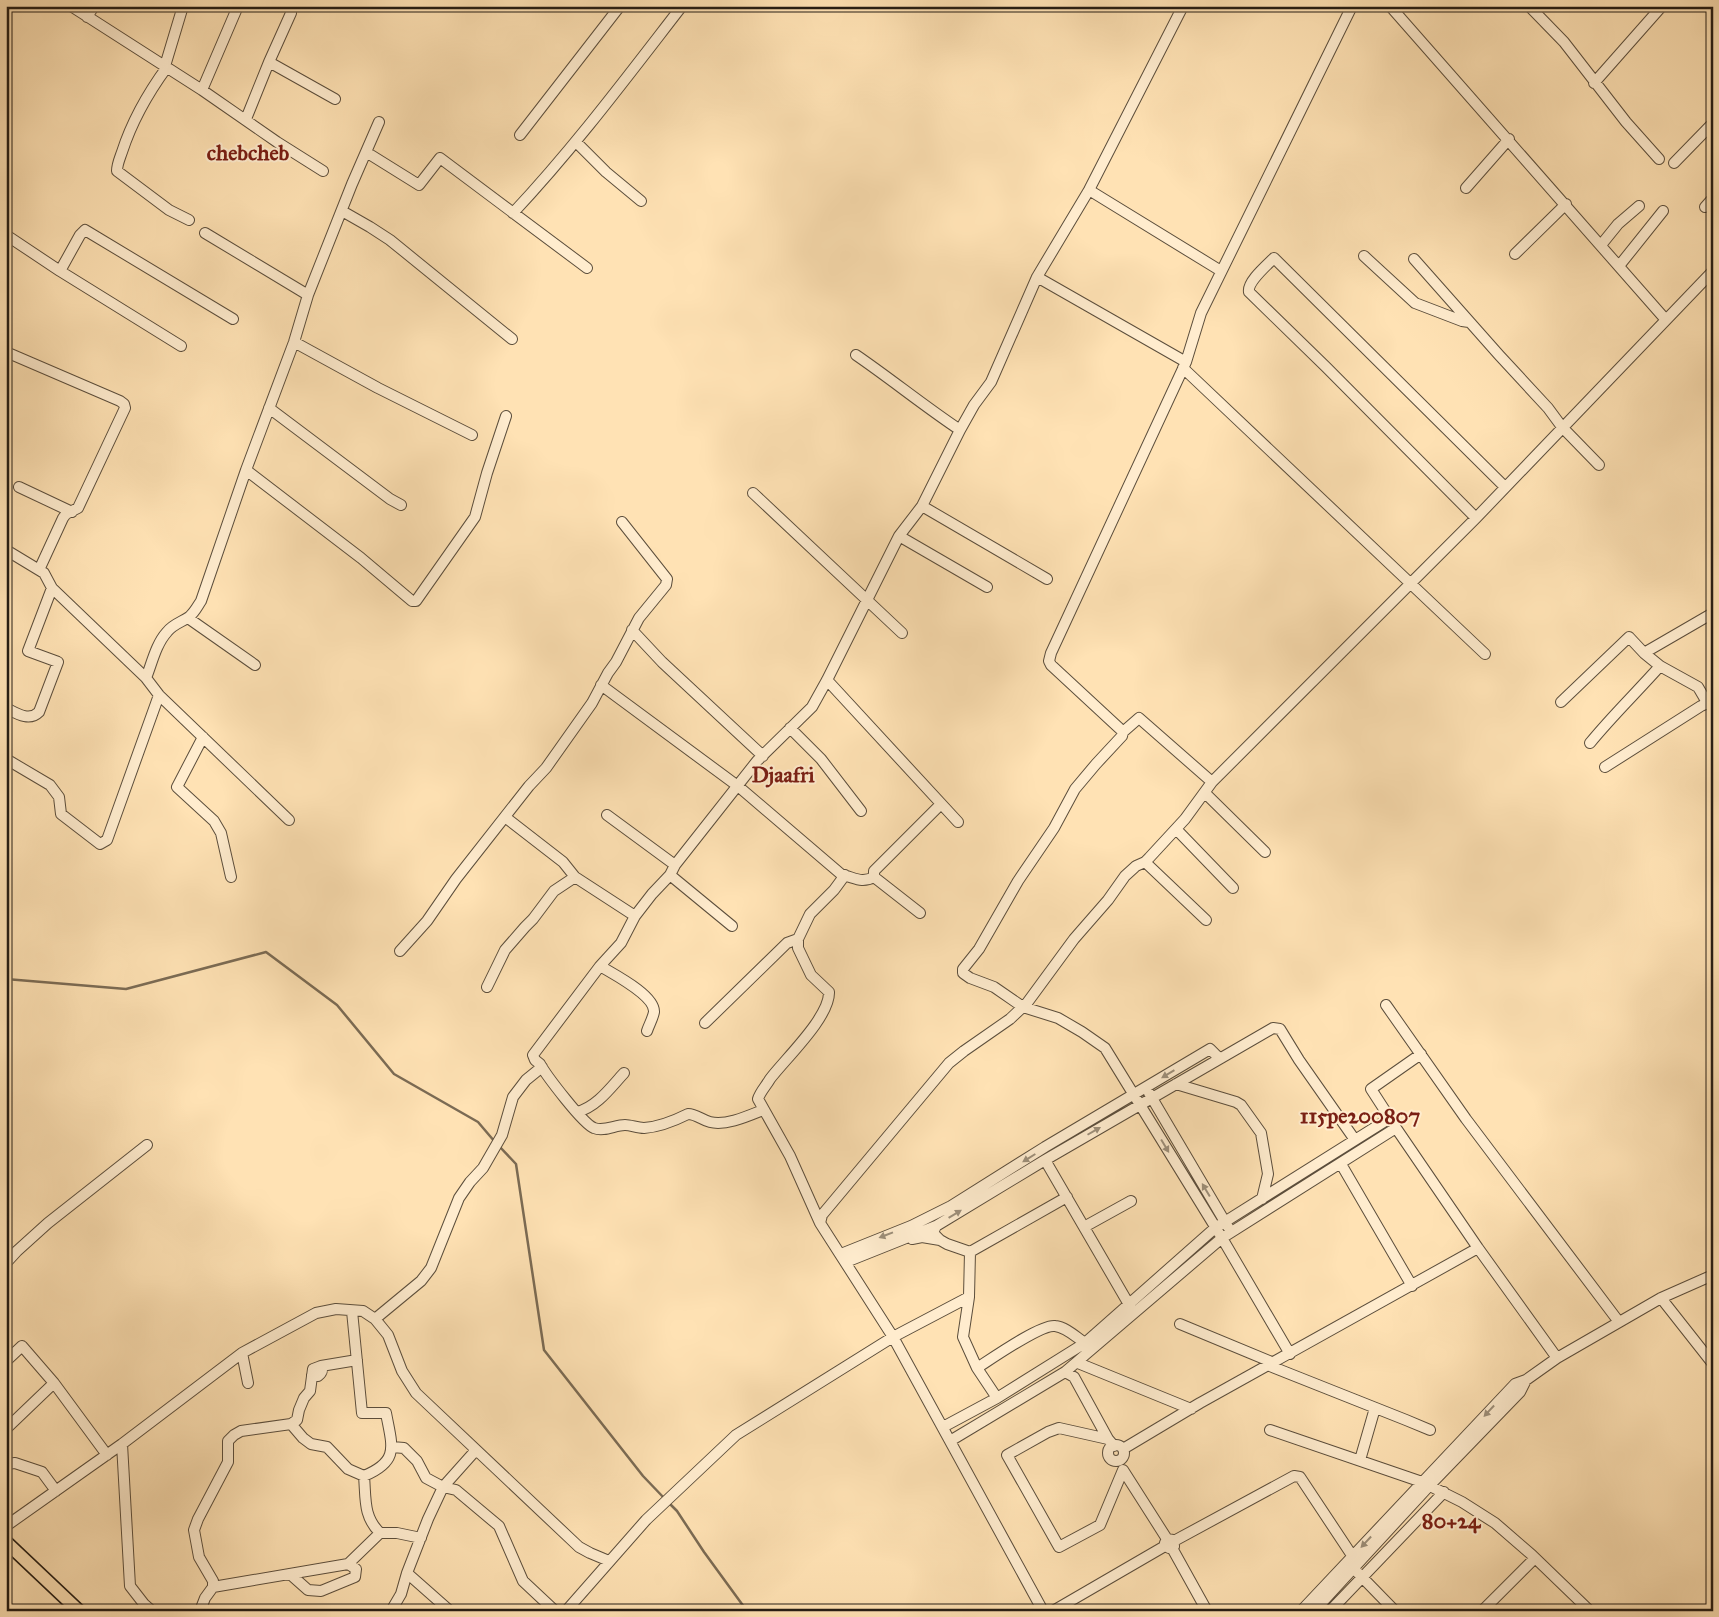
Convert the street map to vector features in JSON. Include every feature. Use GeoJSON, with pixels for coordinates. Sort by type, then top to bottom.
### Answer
{"type":"FeatureCollection","features":[{"type":"Feature","properties":{"kind":"main road"},"geometry":{"type":"LineString","coordinates":[[6,1542],[79,1611]]}},
{"type":"Feature","properties":{"kind":"street"},"geometry":{"type":"LineString","coordinates":[[71,6],[202,90],[246,119],[276,142],[322,171]]}},
{"type":"Feature","properties":{"kind":"street"},"geometry":{"type":"LineString","coordinates":[[87,17],[94,6]]}},
{"type":"Feature","properties":{"kind":"street"},"geometry":{"type":"LineString","coordinates":[[183,6],[166,67],[143,102],[125,142],[117,164],[117,171],[169,210],[189,220]]}},
{"type":"Feature","properties":{"kind":"street"},"geometry":{"type":"LineString","coordinates":[[202,90],[238,6]]}},
{"type":"Feature","properties":{"kind":"street"},"geometry":{"type":"LineString","coordinates":[[520,134],[620,6]]}},
{"type":"Feature","properties":{"kind":"street"},"geometry":{"type":"LineString","coordinates":[[512,213],[576,142],[682,6]]}},
{"type":"Feature","properties":{"kind":"street"},"geometry":{"type":"LineString","coordinates":[[763,1110],[743,1118],[718,1122],[710,1122],[688,1114],[658,1126],[638,1128],[624,1125],[596,1129],[588,1124],[577,1112],[532,1055],[600,966],[620,943],[635,916],[757,761],[812,707],[899,536],[922,506],[960,430],[991,382],[1037,277],[1089,190],[1183,6]]}},
{"type":"Feature","properties":{"kind":"street"},"geometry":{"type":"LineString","coordinates":[[1123,732],[1051,665],[1049,661],[1051,654],[1184,365],[1201,313],[1352,6]]}},
{"type":"Feature","properties":{"kind":"street"},"geometry":{"type":"LineString","coordinates":[[1390,6],[1666,320]]}},
{"type":"Feature","properties":{"kind":"street"},"geometry":{"type":"LineString","coordinates":[[1529,6],[1564,42],[1594,83],[1659,159]]}},
{"type":"Feature","properties":{"kind":"street"},"geometry":{"type":"LineString","coordinates":[[1594,83],[1662,6]]}},
{"type":"Feature","properties":{"kind":"street"},"geometry":{"type":"LineString","coordinates":[[246,119],[291,13]]}},
{"type":"Feature","properties":{"kind":"street"},"geometry":{"type":"LineString","coordinates":[[269,62],[335,99]]}},
{"type":"Feature","properties":{"kind":"street"},"geometry":{"type":"LineString","coordinates":[[146,678],[159,644],[166,632],[174,625],[188,618],[200,601],[294,342],[308,296],[379,122]]}},
{"type":"Feature","properties":{"kind":"street"},"geometry":{"type":"LineString","coordinates":[[1674,163],[1713,123]]}},
{"type":"Feature","properties":{"kind":"street"},"geometry":{"type":"LineString","coordinates":[[1466,188],[1509,140]]}},
{"type":"Feature","properties":{"kind":"street"},"geometry":{"type":"LineString","coordinates":[[576,142],[606,172],[641,202]]}},
{"type":"Feature","properties":{"kind":"street"},"geometry":{"type":"LineString","coordinates":[[366,152],[419,185],[440,158],[587,268]]}},
{"type":"Feature","properties":{"kind":"street"},"geometry":{"type":"LineString","coordinates":[[1089,190],[1221,271]]}},
{"type":"Feature","properties":{"kind":"street"},"geometry":{"type":"LineString","coordinates":[[1705,207],[1713,198]]}},
{"type":"Feature","properties":{"kind":"street"},"geometry":{"type":"LineString","coordinates":[[1515,254],[1566,204]]}},
{"type":"Feature","properties":{"kind":"street"},"geometry":{"type":"LineString","coordinates":[[1601,245],[1618,224],[1639,206]]}},
{"type":"Feature","properties":{"kind":"street"},"geometry":{"type":"LineString","coordinates":[[342,211],[390,240],[512,338]]}},
{"type":"Feature","properties":{"kind":"street"},"geometry":{"type":"LineString","coordinates":[[1619,266],[1664,211]]}},
{"type":"Feature","properties":{"kind":"street"},"geometry":{"type":"LineString","coordinates":[[60,271],[80,234],[85,230],[233,319]]}},
{"type":"Feature","properties":{"kind":"street"},"geometry":{"type":"LineString","coordinates":[[206,233],[308,296]]}},
{"type":"Feature","properties":{"kind":"street"},"geometry":{"type":"LineString","coordinates":[[6,235],[180,346]]}},
{"type":"Feature","properties":{"kind":"street"},"geometry":{"type":"LineString","coordinates":[[1364,256],[1415,303],[1469,322]]}},
{"type":"Feature","properties":{"kind":"street"},"geometry":{"type":"LineString","coordinates":[[1476,518],[1249,292],[1248,288],[1251,282],[1274,258],[1505,487]]}},
{"type":"Feature","properties":{"kind":"street"},"geometry":{"type":"LineString","coordinates":[[1414,259],[1548,408],[1562,427],[1599,465]]}},
{"type":"Feature","properties":{"kind":"street"},"geometry":{"type":"LineString","coordinates":[[820,1223],[822,1215],[949,1063],[1010,1019],[1023,1007],[1037,991],[1048,972],[1108,900],[1125,876],[1136,866],[1145,862],[1176,829],[1212,782],[1476,518],[1713,271]]}},
{"type":"Feature","properties":{"kind":"street"},"geometry":{"type":"LineString","coordinates":[[1037,277],[1184,365],[1410,585],[1485,654]]}},
{"type":"Feature","properties":{"kind":"street"},"geometry":{"type":"LineString","coordinates":[[294,342],[378,388],[472,435]]}},
{"type":"Feature","properties":{"kind":"street"},"geometry":{"type":"LineString","coordinates":[[6,352],[124,404],[125,408],[78,508],[66,514],[63,518],[39,570]]}},
{"type":"Feature","properties":{"kind":"street"},"geometry":{"type":"LineString","coordinates":[[856,355],[960,430]]}},
{"type":"Feature","properties":{"kind":"street"},"geometry":{"type":"LineString","coordinates":[[269,408],[390,499],[401,505]]}},
{"type":"Feature","properties":{"kind":"street"},"geometry":{"type":"LineString","coordinates":[[246,470],[361,558],[412,601],[416,601],[475,517],[506,416]]}},
{"type":"Feature","properties":{"kind":"street"},"geometry":{"type":"LineString","coordinates":[[19,487],[72,512]]}},
{"type":"Feature","properties":{"kind":"street"},"geometry":{"type":"LineString","coordinates":[[753,493],[902,633]]}},
{"type":"Feature","properties":{"kind":"street"},"geometry":{"type":"LineString","coordinates":[[922,506],[1047,579]]}},
{"type":"Feature","properties":{"kind":"street"},"geometry":{"type":"LineString","coordinates":[[400,951],[427,921],[456,879],[546,768],[587,710],[616,662],[639,618],[666,585],[667,579],[622,522]]}},
{"type":"Feature","properties":{"kind":"street"},"geometry":{"type":"LineString","coordinates":[[899,536],[987,587]]}},
{"type":"Feature","properties":{"kind":"street"},"geometry":{"type":"LineString","coordinates":[[6,550],[44,574],[52,588],[146,678],[159,695],[289,820]]}},
{"type":"Feature","properties":{"kind":"street"},"geometry":{"type":"LineString","coordinates":[[6,708],[21,716],[32,716],[39,712],[58,662],[28,651],[52,588]]}},
{"type":"Feature","properties":{"kind":"street"},"geometry":{"type":"LineString","coordinates":[[1644,653],[1713,613]]}},
{"type":"Feature","properties":{"kind":"street"},"geometry":{"type":"LineString","coordinates":[[188,618],[255,665]]}},
{"type":"Feature","properties":{"kind":"street"},"geometry":{"type":"LineString","coordinates":[[632,630],[662,662],[763,756]]}},
{"type":"Feature","properties":{"kind":"street"},"geometry":{"type":"LineString","coordinates":[[1561,702],[1629,637],[1660,666],[1698,687],[1705,699],[1712,701]]}},
{"type":"Feature","properties":{"kind":"street"},"geometry":{"type":"LineString","coordinates":[[1590,743],[1608,720],[1622,708],[1660,666]]}},
{"type":"Feature","properties":{"kind":"street"},"geometry":{"type":"LineString","coordinates":[[827,680],[958,822]]}},
{"type":"Feature","properties":{"kind":"street"},"geometry":{"type":"LineString","coordinates":[[601,685],[738,786],[842,875],[855,880],[871,879],[874,877]]}},
{"type":"Feature","properties":{"kind":"street"},"geometry":{"type":"LineString","coordinates":[[6,759],[50,785],[60,797],[61,814],[94,841],[100,844],[104,843],[107,840],[159,695]]}},
{"type":"Feature","properties":{"kind":"street"},"geometry":{"type":"LineString","coordinates":[[1605,767],[1712,701]]}},
{"type":"Feature","properties":{"kind":"street"},"geometry":{"type":"LineString","coordinates":[[1212,782],[1139,718],[1123,732],[1122,736],[1074,789],[1054,828],[1014,888],[979,949],[963,969],[963,973],[994,988],[1023,1007],[1058,1018],[1105,1048],[1222,1238],[1290,1354]]}},
{"type":"Feature","properties":{"kind":"street"},"geometry":{"type":"LineString","coordinates":[[790,728],[821,759],[861,811]]}},
{"type":"Feature","properties":{"kind":"street"},"geometry":{"type":"LineString","coordinates":[[202,737],[177,787],[214,821],[221,833],[230,877]]}},
{"type":"Feature","properties":{"kind":"street"},"geometry":{"type":"LineString","coordinates":[[1205,793],[1265,852]]}},
{"type":"Feature","properties":{"kind":"street"},"geometry":{"type":"LineString","coordinates":[[874,877],[874,872],[941,804]]}},
{"type":"Feature","properties":{"kind":"street"},"geometry":{"type":"LineString","coordinates":[[607,815],[672,870],[732,926]]}},
{"type":"Feature","properties":{"kind":"street"},"geometry":{"type":"LineString","coordinates":[[505,817],[563,862],[575,877],[635,916]]}},
{"type":"Feature","properties":{"kind":"street"},"geometry":{"type":"LineString","coordinates":[[1176,829],[1233,888]]}},
{"type":"Feature","properties":{"kind":"street"},"geometry":{"type":"LineString","coordinates":[[1145,862],[1206,920]]}},
{"type":"Feature","properties":{"kind":"street"},"geometry":{"type":"LineString","coordinates":[[845,876],[810,914],[798,940],[798,948],[811,975],[829,992],[829,998],[824,1011],[814,1026],[773,1075],[758,1096],[758,1099],[790,1156],[820,1223],[893,1337],[1043,1611]]}},
{"type":"Feature","properties":{"kind":"street"},"geometry":{"type":"LineString","coordinates":[[487,987],[505,950],[525,927],[534,920],[554,891],[575,877]]}},
{"type":"Feature","properties":{"kind":"street"},"geometry":{"type":"LineString","coordinates":[[874,877],[920,913]]}},
{"type":"Feature","properties":{"kind":"street"},"geometry":{"type":"LineString","coordinates":[[706,1023],[787,943],[798,940]]}},
{"type":"Feature","properties":{"kind":"street"},"geometry":{"type":"LineString","coordinates":[[600,966],[649,999],[654,1013],[647,1031]]}},
{"type":"Feature","properties":{"kind":"street"},"geometry":{"type":"LineString","coordinates":[[1386,1005],[1466,1119],[1619,1322]]}},
{"type":"Feature","properties":{"kind":"street"},"geometry":{"type":"LineString","coordinates":[[894,1243],[936,1226],[1045,1160],[1273,1028],[1280,1029],[1299,1060],[1355,1140]]}},
{"type":"Feature","properties":{"kind":"street"},"geometry":{"type":"LineString","coordinates":[[843,1258],[951,1206],[1210,1049],[1220,1058]]}},
{"type":"Feature","properties":{"kind":"street"},"geometry":{"type":"LineString","coordinates":[[1421,1054],[1371,1088],[1478,1248],[1557,1358]]}},
{"type":"Feature","properties":{"kind":"street"},"geometry":{"type":"LineString","coordinates":[[375,1319],[421,1281],[431,1268],[460,1198],[470,1182],[483,1168],[502,1135],[513,1097],[526,1080],[542,1067]]}},
{"type":"Feature","properties":{"kind":"street"},"geometry":{"type":"LineString","coordinates":[[577,1112],[585,1110],[595,1103],[624,1073]]}},
{"type":"Feature","properties":{"kind":"street"},"geometry":{"type":"LineString","coordinates":[[1176,1084],[1236,1102],[1262,1133],[1268,1174],[1262,1199]]}},
{"type":"Feature","properties":{"kind":"street"},"geometry":{"type":"LineString","coordinates":[[1146,1088],[1231,1232]]}},
{"type":"Feature","properties":{"kind":"street"},"geometry":{"type":"LineString","coordinates":[[950,1441],[1078,1363],[1131,1308],[1215,1228],[1390,1118]]}},
{"type":"Feature","properties":{"kind":"street"},"geometry":{"type":"LineString","coordinates":[[943,1427],[997,1398],[1085,1343],[1222,1238],[1396,1128]]}},
{"type":"Feature","properties":{"kind":"street"},"geometry":{"type":"LineString","coordinates":[[6,1263],[48,1223],[147,1145]]}},
{"type":"Feature","properties":{"kind":"street"},"geometry":{"type":"LineString","coordinates":[[1045,1160],[1131,1308]]}},
{"type":"Feature","properties":{"kind":"street"},"geometry":{"type":"LineString","coordinates":[[1341,1164],[1412,1286]]}},
{"type":"Feature","properties":{"kind":"street"},"geometry":{"type":"LineString","coordinates":[[936,1226],[933,1233],[940,1240],[970,1252],[1067,1197]]}},
{"type":"Feature","properties":{"kind":"street"},"geometry":{"type":"LineString","coordinates":[[1084,1227],[1131,1201]]}},
{"type":"Feature","properties":{"kind":"street"},"geometry":{"type":"LineString","coordinates":[[843,1258],[922,1237],[940,1240]]}},
{"type":"Feature","properties":{"kind":"street"},"geometry":{"type":"LineString","coordinates":[[1208,1611],[1170,1543],[1121,1465],[1109,1456],[1110,1448],[1191,1409],[1272,1365],[1478,1248]]}},
{"type":"Feature","properties":{"kind":"street"},"geometry":{"type":"LineString","coordinates":[[970,1252],[968,1297],[962,1337],[978,1368],[997,1398]]}},
{"type":"Feature","properties":{"kind":"street"},"geometry":{"type":"LineString","coordinates":[[1314,1611],[1354,1569],[1512,1386],[1526,1380],[1557,1358],[1661,1298],[1713,1275]]}},
{"type":"Feature","properties":{"kind":"street"},"geometry":{"type":"LineString","coordinates":[[566,1611],[646,1520],[726,1443],[746,1427],[893,1337],[968,1297]]}},
{"type":"Feature","properties":{"kind":"street"},"geometry":{"type":"LineString","coordinates":[[1661,1298],[1713,1364]]}},
{"type":"Feature","properties":{"kind":"street"},"geometry":{"type":"LineString","coordinates":[[6,1526],[107,1455],[242,1353],[316,1313],[336,1310],[363,1311],[375,1319],[388,1335],[402,1372],[422,1399],[582,1549],[609,1561]]}},
{"type":"Feature","properties":{"kind":"street"},"geometry":{"type":"LineString","coordinates":[[292,1424],[303,1438],[311,1444],[327,1447],[348,1469],[364,1476],[386,1463],[390,1456],[392,1447],[386,1413],[362,1413],[352,1311]]}},
{"type":"Feature","properties":{"kind":"street"},"geometry":{"type":"LineString","coordinates":[[1180,1324],[1272,1365],[1430,1430]]}},
{"type":"Feature","properties":{"kind":"street"},"geometry":{"type":"LineString","coordinates":[[978,1368],[1037,1331],[1054,1325],[1066,1330],[1085,1343]]}},
{"type":"Feature","properties":{"kind":"street"},"geometry":{"type":"LineString","coordinates":[[6,1361],[22,1346],[54,1382],[107,1455]]}},
{"type":"Feature","properties":{"kind":"street"},"geometry":{"type":"LineString","coordinates":[[242,1353],[248,1383]]}},
{"type":"Feature","properties":{"kind":"street"},"geometry":{"type":"LineString","coordinates":[[200,1611],[205,1598],[213,1587],[213,1581],[199,1557],[194,1530],[228,1462],[228,1441],[241,1431],[292,1424],[297,1420],[304,1398],[310,1391],[313,1369],[357,1360]]}},
{"type":"Feature","properties":{"kind":"street"},"geometry":{"type":"LineString","coordinates":[[1078,1363],[1191,1409]]}},
{"type":"Feature","properties":{"kind":"street"},"geometry":{"type":"LineString","coordinates":[[1065,1372],[1074,1376],[1123,1457],[1100,1525],[1059,1547],[1007,1455],[1048,1432],[1059,1428],[1115,1445]]}},
{"type":"Feature","properties":{"kind":"street"},"geometry":{"type":"LineString","coordinates":[[6,1429],[54,1382]]}},
{"type":"Feature","properties":{"kind":"street"},"geometry":{"type":"LineString","coordinates":[[1360,1460],[1375,1408]]}},
{"type":"Feature","properties":{"kind":"street"},"geometry":{"type":"LineString","coordinates":[[1270,1430],[1360,1460],[1444,1492],[1492,1521],[1535,1558],[1590,1611]]}},
{"type":"Feature","properties":{"kind":"street"},"geometry":{"type":"LineString","coordinates":[[122,1444],[130,1586],[152,1611]]}},
{"type":"Feature","properties":{"kind":"street"},"geometry":{"type":"LineString","coordinates":[[392,1447],[404,1448],[417,1461],[426,1478],[443,1487],[456,1490],[499,1526],[523,1581],[555,1611]]}},
{"type":"Feature","properties":{"kind":"street"},"geometry":{"type":"LineString","coordinates":[[391,1611],[401,1594],[407,1573],[443,1487],[476,1450]]}},
{"type":"Feature","properties":{"kind":"street"},"geometry":{"type":"LineString","coordinates":[[6,1464],[15,1463],[42,1472],[56,1491]]}},
{"type":"Feature","properties":{"kind":"street"},"geometry":{"type":"LineString","coordinates":[[364,1476],[368,1516],[372,1525],[380,1532],[398,1533],[421,1538]]}},
{"type":"Feature","properties":{"kind":"street"},"geometry":{"type":"LineString","coordinates":[[1053,1611],[1170,1543],[1294,1476],[1300,1477],[1353,1557]]}},
{"type":"Feature","properties":{"kind":"street"},"geometry":{"type":"LineString","coordinates":[[1301,1611],[1426,1484]]}},
{"type":"Feature","properties":{"kind":"street"},"geometry":{"type":"LineString","coordinates":[[1330,1611],[1444,1492]]}},
{"type":"Feature","properties":{"kind":"street"},"geometry":{"type":"LineString","coordinates":[[213,1587],[348,1564],[380,1532]]}},
{"type":"Feature","properties":{"kind":"street"},"geometry":{"type":"LineString","coordinates":[[1482,1611],[1535,1558]]}},
{"type":"Feature","properties":{"kind":"street"},"geometry":{"type":"LineString","coordinates":[[290,1574],[308,1590],[322,1591],[355,1577],[356,1569],[348,1564]]}},
{"type":"Feature","properties":{"kind":"street"},"geometry":{"type":"LineString","coordinates":[[1354,1569],[1395,1611]]}},
{"type":"Feature","properties":{"kind":"street"},"geometry":{"type":"LineString","coordinates":[[407,1573],[450,1611]]}},
{"type":"Feature","properties":{"kind":"waterway"},"geometry":{"type":"LineString","coordinates":[[6,979],[126,989],[266,952],[337,1005],[394,1074],[478,1122],[495,1142]]}},
{"type":"Feature","properties":{"kind":"waterway"},"geometry":{"type":"LineString","coordinates":[[499,1146],[516,1164],[544,1350],[643,1476],[665,1499]]}},
{"type":"Feature","properties":{"kind":"waterway"},"geometry":{"type":"LineString","coordinates":[[669,1503],[677,1511],[747,1611]]}},
{"type":"Feature","properties":{"kind":"district","name":"chebcheb"},"geometry":{"type":"Point","coordinates":[248,152]}},
{"type":"Feature","properties":{"kind":"district","name":"Djaafri"},"geometry":{"type":"Point","coordinates":[783,774]}},
{"type":"Feature","properties":{"kind":"district","name":"115pe200807"},"geometry":{"type":"Point","coordinates":[1360,1115]}},
{"type":"Feature","properties":{"kind":"district","name":"80+24"},"geometry":{"type":"Point","coordinates":[1451,1520]}}]}
